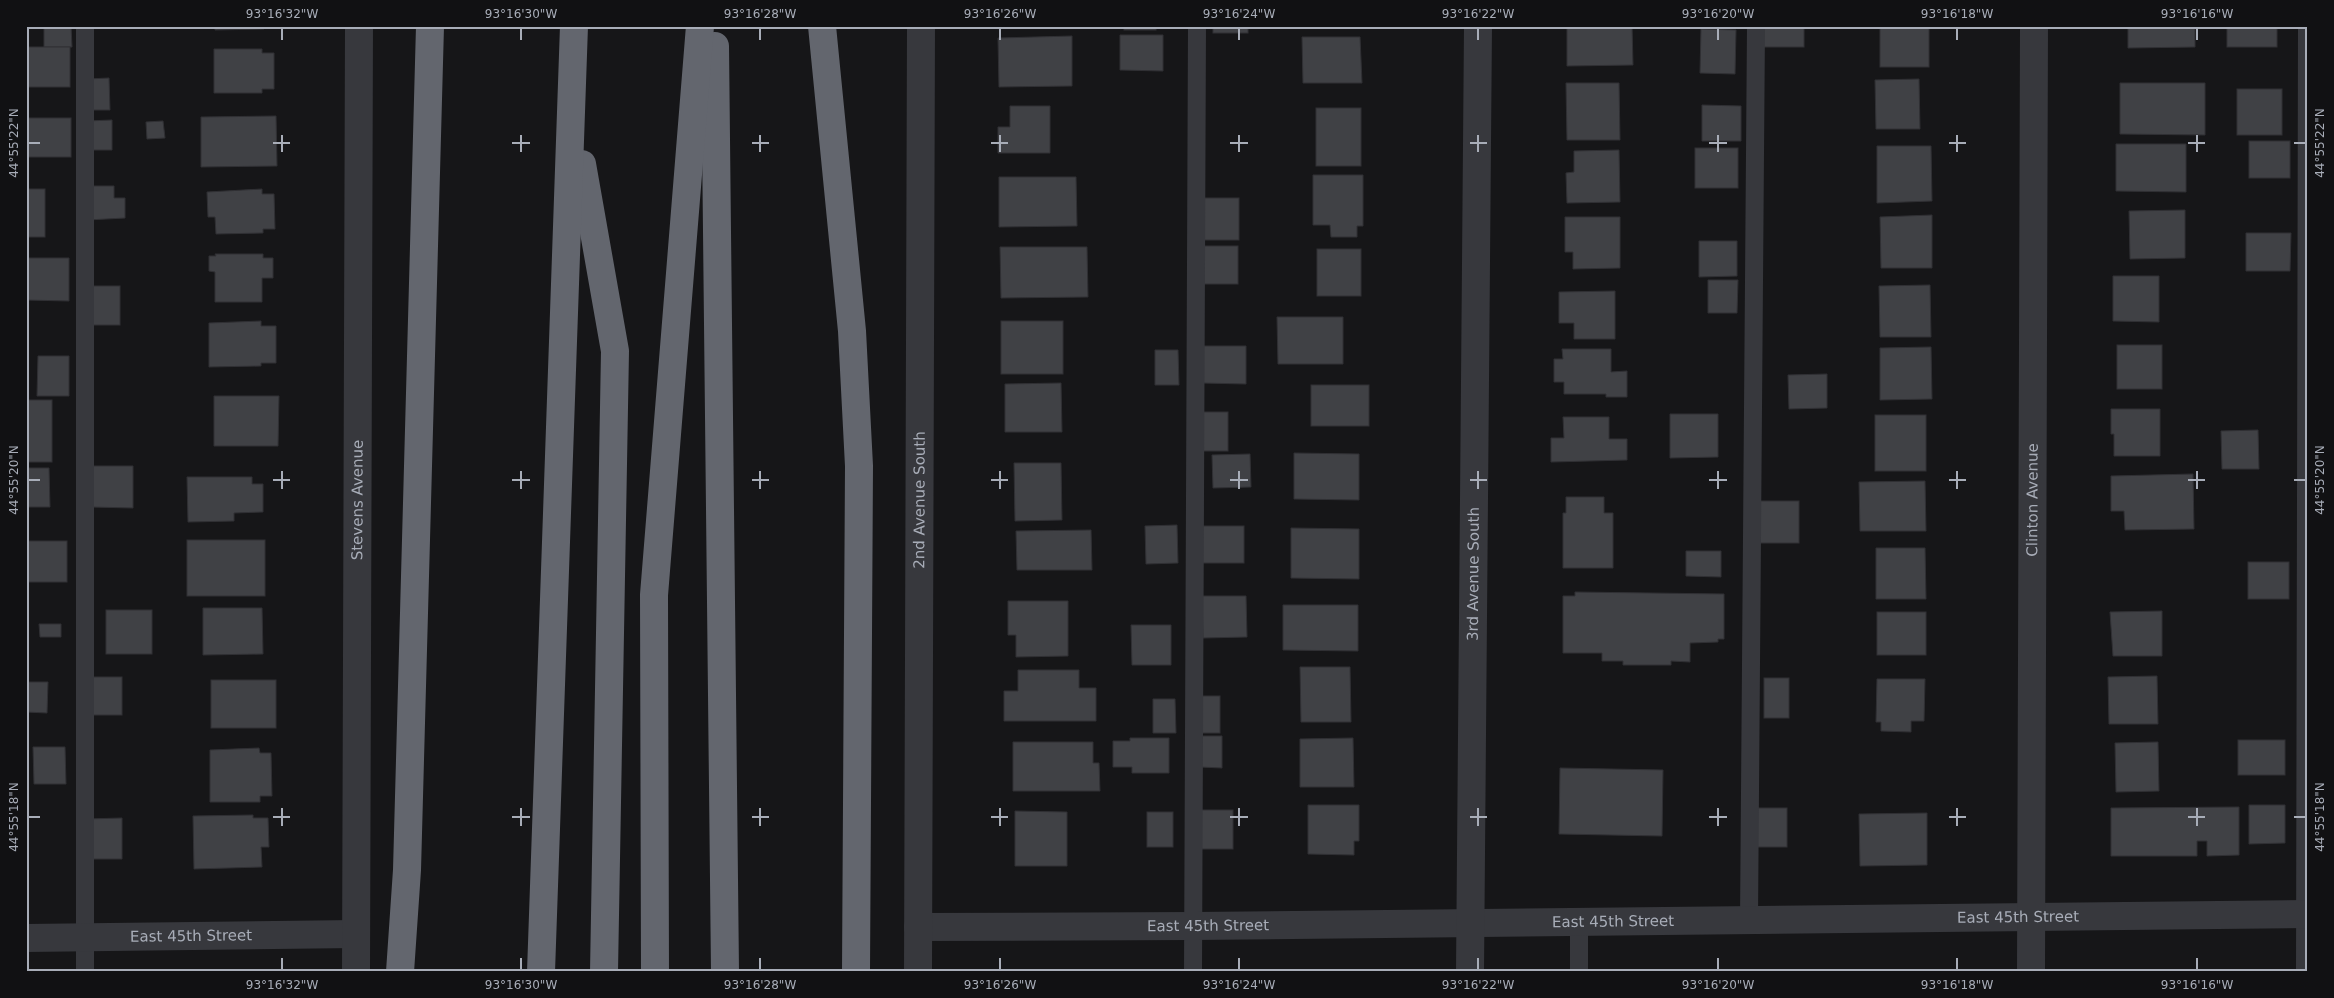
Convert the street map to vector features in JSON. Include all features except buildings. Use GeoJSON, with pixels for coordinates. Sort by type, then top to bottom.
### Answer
{"type":"FeatureCollection","features":[{"type":"Feature","properties":{"kind":"highway"},"geometry":{"type":"LineString","coordinates":[[400,972],[407,870],[430,26]]}},
{"type":"Feature","properties":{"kind":"highway"},"geometry":{"type":"LineString","coordinates":[[541,972],[574,26]]}},
{"type":"Feature","properties":{"kind":"highway"},"geometry":{"type":"LineString","coordinates":[[655,972],[654,595],[700,26]]}},
{"type":"Feature","properties":{"kind":"highway"},"geometry":{"type":"LineString","coordinates":[[714,26],[725,972]]}},
{"type":"Feature","properties":{"kind":"highway"},"geometry":{"type":"LineString","coordinates":[[822,26],[852,331],[859,466],[856,972]]}},
{"type":"Feature","properties":{"kind":"highway"},"geometry":{"type":"LineString","coordinates":[[572,110],[615,351],[604,972]]}},
{"type":"Feature","properties":{"kind":"street","name":"Stevens Avenue"},"geometry":{"type":"LineString","coordinates":[[356,972],[359,26]]}},
{"type":"Feature","properties":{"kind":"street","name":"2nd Avenue South"},"geometry":{"type":"LineString","coordinates":[[918,972],[921,26]]}},
{"type":"Feature","properties":{"kind":"street","name":"3rd Avenue South"},"geometry":{"type":"LineString","coordinates":[[1470,972],[1478,26]]}},
{"type":"Feature","properties":{"kind":"street","name":"Clinton Avenue"},"geometry":{"type":"LineString","coordinates":[[2031,972],[2034,26]]}},
{"type":"Feature","properties":{"kind":"street","name":"East 45th Street"},"geometry":{"type":"LineString","coordinates":[[918,927],[1194,926],[2306,914]]}},
{"type":"Feature","properties":{"kind":"street","name":"East 45th Street"},"geometry":{"type":"LineString","coordinates":[[26,938],[356,934]]}},
{"type":"Feature","properties":{"kind":"lane"},"geometry":{"type":"LineString","coordinates":[[85,26],[85,972]]}},
{"type":"Feature","properties":{"kind":"lane"},"geometry":{"type":"LineString","coordinates":[[1193,972],[1197,26]]}},
{"type":"Feature","properties":{"kind":"lane"},"geometry":{"type":"LineString","coordinates":[[1748,920],[1756,26]]}},
{"type":"Feature","properties":{"kind":"lane"},"geometry":{"type":"LineString","coordinates":[[2304,972],[2306,914],[2307,26]]}},
{"type":"Feature","properties":{"kind":"lane"},"geometry":{"type":"LineString","coordinates":[[1579,922],[1579,972]]}}]}
